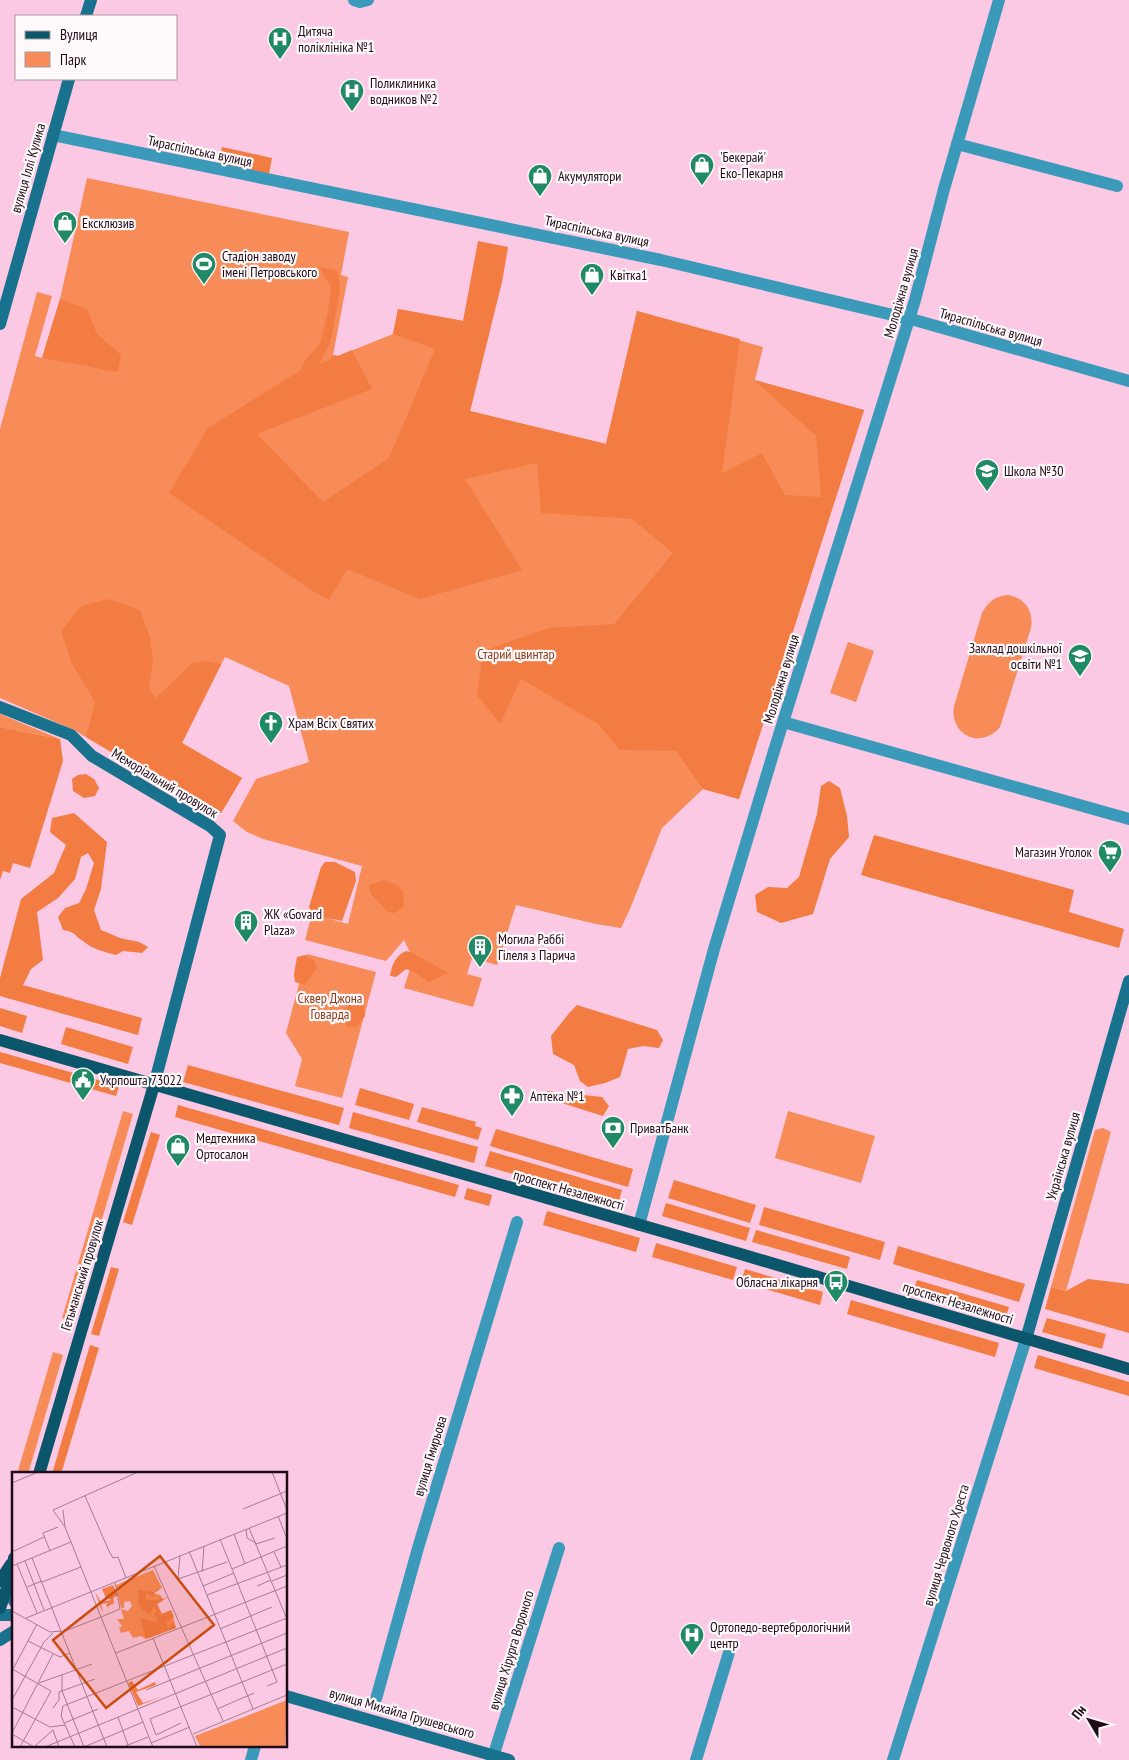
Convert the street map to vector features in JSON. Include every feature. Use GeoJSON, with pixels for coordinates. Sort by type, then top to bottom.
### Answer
{"type":"FeatureCollection","features":[{"type":"Feature","properties":{"kind":"main road","name":"проспект Незалежності"},"geometry":{"type":"LineString","coordinates":[[0,1040],[1129,1369]]}},
{"type":"Feature","properties":{"kind":"main road","name":"Гетьманський провулок"},"geometry":{"type":"LineString","coordinates":[[40,1472],[154,1085]]}},
{"type":"Feature","properties":{"kind":"main road"},"geometry":{"type":"LineString","coordinates":[[0,1608],[5,1582],[12,1563]]}},
{"type":"Feature","properties":{"kind":"street"},"geometry":{"type":"LineString","coordinates":[[86,15],[90,0]]}},
{"type":"Feature","properties":{"kind":"street"},"geometry":{"type":"LineString","coordinates":[[354,0],[360,2],[368,0]]}},
{"type":"Feature","properties":{"kind":"street","name":"Молодіжна вулиця"},"geometry":{"type":"LineString","coordinates":[[639,1225],[714,949],[915,300],[957,144],[999,0]]}},
{"type":"Feature","properties":{"kind":"street","name":"вулиця Іллі Кулика"},"geometry":{"type":"LineString","coordinates":[[0,324],[69,80]]}},
{"type":"Feature","properties":{"kind":"street","name":"Тираспільська вулиця"},"geometry":{"type":"LineString","coordinates":[[53,136],[661,260],[909,319],[1129,381]]}},
{"type":"Feature","properties":{"kind":"street"},"geometry":{"type":"LineString","coordinates":[[957,144],[1117,186]]}},
{"type":"Feature","properties":{"kind":"street","name":"Меморіальний провулок"},"geometry":{"type":"LineString","coordinates":[[0,707],[71,735],[92,756],[210,826],[220,835],[154,1085]]}},
{"type":"Feature","properties":{"kind":"street"},"geometry":{"type":"LineString","coordinates":[[783,722],[1129,819]]}},
{"type":"Feature","properties":{"kind":"street","name":"Українська вулиця"},"geometry":{"type":"LineString","coordinates":[[1026,1339],[1129,981]]}},
{"type":"Feature","properties":{"kind":"street","name":"вулиця Гмирьова"},"geometry":{"type":"LineString","coordinates":[[376,1699],[418,1548],[517,1222]]}},
{"type":"Feature","properties":{"kind":"street","name":"вулиця Червоного Хреста"},"geometry":{"type":"LineString","coordinates":[[893,1760],[1026,1339]]}},
{"type":"Feature","properties":{"kind":"street","name":"вулиця Хірурга Вороного"},"geometry":{"type":"LineString","coordinates":[[493,1758],[559,1548]]}},
{"type":"Feature","properties":{"kind":"street"},"geometry":{"type":"LineString","coordinates":[[5,1582],[12,1596]]}},
{"type":"Feature","properties":{"kind":"street"},"geometry":{"type":"LineString","coordinates":[[0,1608],[12,1614]]}},
{"type":"Feature","properties":{"kind":"street"},"geometry":{"type":"LineString","coordinates":[[0,1640],[12,1632]]}},
{"type":"Feature","properties":{"kind":"street"},"geometry":{"type":"LineString","coordinates":[[696,1760],[731,1646]]}},
{"type":"Feature","properties":{"kind":"street","name":"вулиця Михайла Грушевського"},"geometry":{"type":"LineString","coordinates":[[288,1697],[493,1758],[509,1760]]}},
{"type":"Feature","properties":{"kind":"street"},"geometry":{"type":"LineString","coordinates":[[251,1760],[255,1748]]}},
{"type":"Feature","properties":{"kind":"green space"},"geometry":{"type":"Polygon","coordinates":[[[222,147],[272,158],[269,174],[218,163],[222,147]]]}},
{"type":"Feature","properties":{"kind":"green space","name":"Старий цвинтар"},"geometry":{"type":"Polygon","coordinates":[[[87,178],[349,232],[341,275],[348,277],[333,355],[338,356],[393,334],[398,309],[491,326],[470,411],[606,444],[637,311],[763,347],[755,380],[864,410],[739,799],[703,789],[662,828],[621,928],[516,905],[497,965],[472,958],[467,974],[482,978],[473,1007],[404,988],[413,959],[404,940],[386,961],[305,940],[312,914],[348,924],[362,866],[263,839],[247,832],[233,821],[256,779],[309,762],[289,686],[225,657],[182,743],[242,778],[221,813],[214,813],[74,730],[0,698],[0,429],[37,292],[52,296],[35,356],[42,358],[60,299],[87,178]]]}},
{"type":"Feature","properties":{"kind":"green space"},"geometry":{"type":"Polygon","coordinates":[[[478,241],[508,247],[502,282],[470,411],[606,444],[637,311],[740,339],[722,473],[762,453],[785,495],[821,497],[816,436],[754,380],[864,410],[739,799],[703,789],[676,751],[620,750],[598,724],[521,679],[500,724],[477,695],[483,651],[549,628],[614,624],[673,553],[632,519],[541,513],[537,463],[465,479],[522,570],[420,599],[347,569],[329,600],[311,590],[169,493],[208,428],[301,370],[305,360],[320,344],[328,312],[331,287],[319,267],[338,271],[340,288],[330,344],[319,364],[330,360],[333,355],[338,356],[352,350],[372,389],[257,434],[323,502],[389,458],[435,349],[393,334],[398,309],[463,321],[478,241]]]}},
{"type":"Feature","properties":{"kind":"green space"},"geometry":{"type":"Polygon","coordinates":[[[60,299],[87,309],[97,334],[121,355],[118,372],[42,358],[60,299]]]}},
{"type":"Feature","properties":{"kind":"green space"},"geometry":{"type":"Polygon","coordinates":[[[1008,595],[1019,599],[1027,606],[1031,616],[1031,628],[1000,727],[984,738],[968,736],[956,725],[954,706],[982,613],[992,600],[1008,595]]]}},
{"type":"Feature","properties":{"kind":"green space"},"geometry":{"type":"Polygon","coordinates":[[[108,599],[140,610],[150,637],[153,662],[149,689],[156,698],[192,663],[205,661],[221,664],[182,743],[242,778],[221,813],[214,813],[86,737],[95,702],[71,662],[61,631],[81,606],[108,599]]]}},
{"type":"Feature","properties":{"kind":"green space"},"geometry":{"type":"Polygon","coordinates":[[[848,642],[874,651],[856,702],[830,693],[848,642]]]}},
{"type":"Feature","properties":{"kind":"green space"},"geometry":{"type":"Polygon","coordinates":[[[0,714],[60,739],[0,727],[0,714]]]}},
{"type":"Feature","properties":{"kind":"green space"},"geometry":{"type":"Polygon","coordinates":[[[0,727],[60,739],[63,761],[30,868],[13,863],[10,873],[3,871],[0,880],[0,727]]]}},
{"type":"Feature","properties":{"kind":"green space"},"geometry":{"type":"Polygon","coordinates":[[[86,774],[94,779],[99,788],[95,796],[84,798],[73,791],[72,779],[78,775],[86,774]]]}},
{"type":"Feature","properties":{"kind":"green space"},"geometry":{"type":"Polygon","coordinates":[[[829,781],[840,788],[847,816],[849,837],[830,859],[813,914],[781,923],[757,912],[755,895],[768,887],[787,888],[799,877],[817,814],[821,786],[829,781]]]}},
{"type":"Feature","properties":{"kind":"green space"},"geometry":{"type":"Polygon","coordinates":[[[74,813],[107,842],[101,889],[94,910],[101,930],[120,938],[139,942],[148,947],[142,953],[123,951],[116,955],[94,948],[73,933],[63,930],[58,917],[65,908],[79,903],[86,889],[94,863],[88,853],[81,857],[75,879],[58,898],[37,912],[43,960],[31,969],[23,985],[142,1018],[138,1035],[0,996],[0,978],[21,899],[54,873],[66,845],[50,832],[52,818],[74,813]]]}},
{"type":"Feature","properties":{"kind":"green space"},"geometry":{"type":"Polygon","coordinates":[[[874,835],[1074,890],[1069,912],[1124,929],[1119,948],[861,875],[874,835]]]}},
{"type":"Feature","properties":{"kind":"green space"},"geometry":{"type":"Polygon","coordinates":[[[325,862],[335,862],[355,872],[356,881],[342,921],[319,916],[309,907],[321,867],[325,862]]]}},
{"type":"Feature","properties":{"kind":"green space"},"geometry":{"type":"Polygon","coordinates":[[[384,880],[397,885],[403,891],[404,907],[395,913],[388,912],[370,893],[369,885],[384,880]]]}},
{"type":"Feature","properties":{"kind":"green space"},"geometry":{"type":"Polygon","coordinates":[[[406,951],[448,973],[429,982],[406,969],[396,977],[390,976],[395,961],[399,955],[406,951]]]}},
{"type":"Feature","properties":{"kind":"green space","name":"Сквер Джона Говарда"},"geometry":{"type":"Polygon","coordinates":[[[307,954],[376,972],[342,1098],[295,1086],[302,1059],[286,1033],[307,954]]]}},
{"type":"Feature","properties":{"kind":"green space"},"geometry":{"type":"Polygon","coordinates":[[[305,955],[314,960],[317,968],[305,985],[295,982],[294,974],[297,957],[305,955]]]}},
{"type":"Feature","properties":{"kind":"green space"},"geometry":{"type":"Polygon","coordinates":[[[356,1000],[364,1005],[365,1016],[356,1027],[347,1027],[342,1018],[343,1010],[356,1000]]]}},
{"type":"Feature","properties":{"kind":"green space"},"geometry":{"type":"Polygon","coordinates":[[[577,1005],[657,1030],[663,1040],[659,1048],[643,1046],[628,1049],[620,1077],[588,1087],[580,1081],[574,1065],[553,1054],[551,1036],[577,1005]]]}},
{"type":"Feature","properties":{"kind":"green space"},"geometry":{"type":"Polygon","coordinates":[[[0,1008],[27,1016],[22,1033],[0,1026],[0,1008]]]}},
{"type":"Feature","properties":{"kind":"green space"},"geometry":{"type":"Polygon","coordinates":[[[66,1027],[133,1047],[128,1064],[61,1044],[66,1027]]]}},
{"type":"Feature","properties":{"kind":"green space"},"geometry":{"type":"Polygon","coordinates":[[[0,1052],[119,1086],[116,1096],[0,1063],[0,1052]]]}},
{"type":"Feature","properties":{"kind":"green space"},"geometry":{"type":"Polygon","coordinates":[[[188,1065],[344,1108],[339,1125],[183,1082],[188,1065]]]}},
{"type":"Feature","properties":{"kind":"green space"},"geometry":{"type":"Polygon","coordinates":[[[360,1088],[414,1104],[409,1120],[355,1105],[360,1088]]]}},
{"type":"Feature","properties":{"kind":"green space"},"geometry":{"type":"Polygon","coordinates":[[[547,1091],[602,1097],[609,1106],[603,1116],[546,1098],[547,1091]]]}},
{"type":"Feature","properties":{"kind":"green space"},"geometry":{"type":"Polygon","coordinates":[[[178,1105],[459,1185],[455,1197],[175,1117],[178,1105]]]}},
{"type":"Feature","properties":{"kind":"green space"},"geometry":{"type":"Polygon","coordinates":[[[422,1107],[476,1122],[475,1126],[482,1128],[478,1140],[417,1122],[422,1107]]]}},
{"type":"Feature","properties":{"kind":"green space"},"geometry":{"type":"Polygon","coordinates":[[[123,1111],[133,1114],[72,1321],[62,1318],[123,1111]]]}},
{"type":"Feature","properties":{"kind":"green space"},"geometry":{"type":"Polygon","coordinates":[[[788,1111],[875,1136],[861,1183],[775,1158],[788,1111]]]}},
{"type":"Feature","properties":{"kind":"green space"},"geometry":{"type":"Polygon","coordinates":[[[353,1112],[478,1147],[474,1163],[349,1128],[353,1112]]]}},
{"type":"Feature","properties":{"kind":"green space"},"geometry":{"type":"Polygon","coordinates":[[[1103,1128],[1111,1132],[1066,1291],[1051,1287],[1095,1130],[1103,1128]]]}},
{"type":"Feature","properties":{"kind":"green space"},"geometry":{"type":"Polygon","coordinates":[[[496,1129],[633,1169],[628,1187],[490,1146],[496,1129]]]}},
{"type":"Feature","properties":{"kind":"green space"},"geometry":{"type":"Polygon","coordinates":[[[151,1132],[160,1135],[132,1225],[123,1222],[151,1132]]]}},
{"type":"Feature","properties":{"kind":"green space"},"geometry":{"type":"Polygon","coordinates":[[[490,1151],[622,1190],[618,1204],[485,1166],[490,1151]]]}},
{"type":"Feature","properties":{"kind":"green space"},"geometry":{"type":"Polygon","coordinates":[[[674,1180],[756,1205],[750,1223],[668,1198],[674,1180]]]}},
{"type":"Feature","properties":{"kind":"green space"},"geometry":{"type":"Polygon","coordinates":[[[467,1188],[492,1195],[489,1206],[464,1199],[467,1188]]]}},
{"type":"Feature","properties":{"kind":"green space"},"geometry":{"type":"Polygon","coordinates":[[[666,1203],[750,1228],[746,1241],[662,1216],[666,1203]]]}},
{"type":"Feature","properties":{"kind":"green space"},"geometry":{"type":"Polygon","coordinates":[[[764,1207],[885,1242],[880,1260],[759,1225],[764,1207]]]}},
{"type":"Feature","properties":{"kind":"green space"},"geometry":{"type":"Polygon","coordinates":[[[547,1211],[640,1238],[636,1252],[543,1225],[547,1211]]]}},
{"type":"Feature","properties":{"kind":"green space"},"geometry":{"type":"Polygon","coordinates":[[[756,1230],[850,1257],[847,1269],[752,1242],[756,1230]]]}},
{"type":"Feature","properties":{"kind":"green space"},"geometry":{"type":"Polygon","coordinates":[[[656,1243],[737,1267],[733,1280],[652,1257],[656,1243]]]}},
{"type":"Feature","properties":{"kind":"green space"},"geometry":{"type":"Polygon","coordinates":[[[898,1246],[1025,1284],[1019,1302],[893,1264],[898,1246]]]}},
{"type":"Feature","properties":{"kind":"green space"},"geometry":{"type":"Polygon","coordinates":[[[111,1267],[119,1269],[99,1336],[91,1334],[111,1267]]]}},
{"type":"Feature","properties":{"kind":"green space"},"geometry":{"type":"Polygon","coordinates":[[[745,1269],[823,1292],[820,1305],[741,1282],[745,1269]]]}},
{"type":"Feature","properties":{"kind":"green space"},"geometry":{"type":"Polygon","coordinates":[[[1088,1279],[1129,1284],[1129,1333],[1045,1309],[1051,1287],[1066,1291],[1088,1279]]]}},
{"type":"Feature","properties":{"kind":"green space"},"geometry":{"type":"Polygon","coordinates":[[[917,1280],[1009,1307],[1005,1320],[913,1293],[917,1280]]]}},
{"type":"Feature","properties":{"kind":"green space"},"geometry":{"type":"Polygon","coordinates":[[[851,1300],[999,1343],[995,1357],[847,1314],[851,1300]]]}},
{"type":"Feature","properties":{"kind":"green space"},"geometry":{"type":"Polygon","coordinates":[[[1047,1318],[1106,1334],[1102,1349],[1042,1332],[1047,1318]]]}},
{"type":"Feature","properties":{"kind":"green space"},"geometry":{"type":"Polygon","coordinates":[[[90,1345],[99,1348],[62,1472],[53,1472],[90,1345]]]}},
{"type":"Feature","properties":{"kind":"green space"},"geometry":{"type":"Polygon","coordinates":[[[53,1352],[63,1355],[29,1472],[18,1472],[53,1352]]]}},
{"type":"Feature","properties":{"kind":"green space"},"geometry":{"type":"Polygon","coordinates":[[[1038,1355],[1129,1382],[1129,1396],[1034,1368],[1038,1355]]]}},
{"type":"Feature","properties":{"kind":"place","name":"Дитяча поліклініка №1"},"geometry":{"type":"Point","coordinates":[280,60]}},
{"type":"Feature","properties":{"kind":"place","name":"Поликлиника водников №2"},"geometry":{"type":"Point","coordinates":[352,112]}},
{"type":"Feature","properties":{"kind":"place","name":"'Бекерай' Еко-Пекарня"},"geometry":{"type":"Point","coordinates":[702,186]}},
{"type":"Feature","properties":{"kind":"place","name":"Акумулятори"},"geometry":{"type":"Point","coordinates":[540,197]}},
{"type":"Feature","properties":{"kind":"place","name":"Ексклюзив"},"geometry":{"type":"Point","coordinates":[65,244]}},
{"type":"Feature","properties":{"kind":"place","name":"Стадіон заводу імені Петровського"},"geometry":{"type":"Point","coordinates":[204,285]}},
{"type":"Feature","properties":{"kind":"place","name":"Квітка1"},"geometry":{"type":"Point","coordinates":[592,296]}},
{"type":"Feature","properties":{"kind":"place","name":"Школа №30"},"geometry":{"type":"Point","coordinates":[987,492]}},
{"type":"Feature","properties":{"kind":"place","name":"Заклад дошкільної освіти №1"},"geometry":{"type":"Point","coordinates":[1080,677]}},
{"type":"Feature","properties":{"kind":"place","name":"Храм Всіх Святих"},"geometry":{"type":"Point","coordinates":[271,744]}},
{"type":"Feature","properties":{"kind":"place","name":"Магазин Уголок"},"geometry":{"type":"Point","coordinates":[1110,873]}},
{"type":"Feature","properties":{"kind":"place","name":"ЖК «Govard Plaza»"},"geometry":{"type":"Point","coordinates":[246,943]}},
{"type":"Feature","properties":{"kind":"place","name":"Могила Раббі Гілеля з Парича"},"geometry":{"type":"Point","coordinates":[480,968]}},
{"type":"Feature","properties":{"kind":"place","name":"Укрпошта 73022"},"geometry":{"type":"Point","coordinates":[83,1101]}},
{"type":"Feature","properties":{"kind":"place","name":"Аптека №1"},"geometry":{"type":"Point","coordinates":[512,1117]}},
{"type":"Feature","properties":{"kind":"place","name":"ПриватБанк"},"geometry":{"type":"Point","coordinates":[613,1149]}},
{"type":"Feature","properties":{"kind":"place","name":"Медтехника Ортосалон"},"geometry":{"type":"Point","coordinates":[178,1167]}},
{"type":"Feature","properties":{"kind":"place","name":"Обласна лікарня"},"geometry":{"type":"Point","coordinates":[836,1303]}},
{"type":"Feature","properties":{"kind":"place","name":"Ортопедо-вертебрологічний центр"},"geometry":{"type":"Point","coordinates":[692,1656]}}]}
